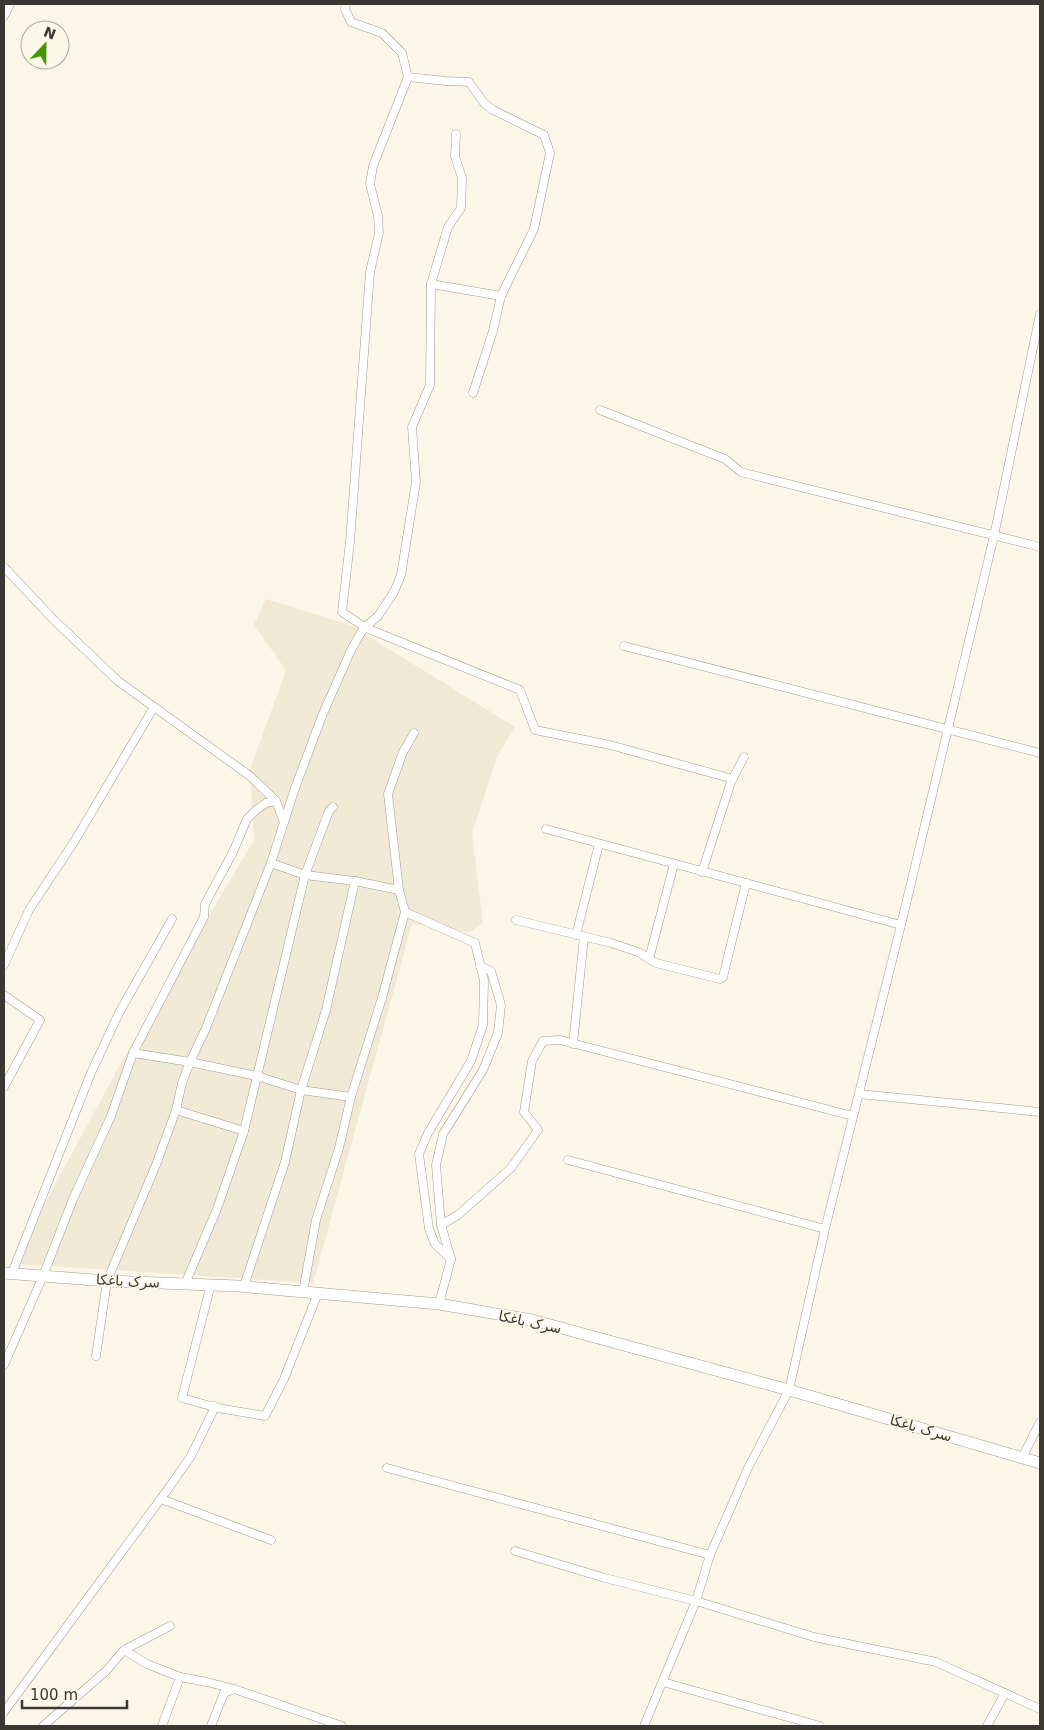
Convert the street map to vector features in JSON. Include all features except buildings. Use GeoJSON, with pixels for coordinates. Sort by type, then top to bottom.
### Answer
{"type":"FeatureCollection","features":[{"type":"Feature","properties":{"kind":"street"},"geometry":{"type":"LineString","coordinates":[[4,16],[10,4]]}},
{"type":"Feature","properties":{"kind":"street"},"geometry":{"type":"LineString","coordinates":[[346,4],[345,9],[351,22],[382,33],[402,52],[408,77],[373,166],[370,184],[378,216],[379,233],[370,272],[350,542],[342,612],[366,628],[520,690],[535,730],[610,745],[733,779]]}},
{"type":"Feature","properties":{"kind":"street"},"geometry":{"type":"LineString","coordinates":[[408,77],[469,82],[484,103],[544,135],[550,153],[534,229],[501,296],[493,331],[472,393]]}},
{"type":"Feature","properties":{"kind":"street"},"geometry":{"type":"LineString","coordinates":[[96,1356],[107,1281],[156,1165],[176,1110],[182,1083],[206,1028],[271,863],[322,716],[351,650],[363,629],[378,616],[394,592],[401,575],[416,482],[412,426],[430,385],[431,284],[448,227],[461,208],[462,178],[455,156],[456,134]]}},
{"type":"Feature","properties":{"kind":"street"},"geometry":{"type":"LineString","coordinates":[[431,284],[501,296]]}},
{"type":"Feature","properties":{"kind":"street"},"geometry":{"type":"LineString","coordinates":[[644,1726],[696,1601],[710,1555],[748,1468],[789,1390],[825,1229],[901,925],[994,536],[1040,314]]}},
{"type":"Feature","properties":{"kind":"street"},"geometry":{"type":"LineString","coordinates":[[600,410],[725,459],[741,472],[1040,547]]}},
{"type":"Feature","properties":{"kind":"street"},"geometry":{"type":"LineString","coordinates":[[4,567],[53,619],[118,681],[250,776],[276,801],[284,822]]}},
{"type":"Feature","properties":{"kind":"street"},"geometry":{"type":"LineString","coordinates":[[624,646],[1040,753]]}},
{"type":"Feature","properties":{"kind":"street"},"geometry":{"type":"LineString","coordinates":[[4,965],[30,910],[74,842],[154,707]]}},
{"type":"Feature","properties":{"kind":"street"},"geometry":{"type":"LineString","coordinates":[[303,1292],[316,1220],[339,1148],[351,1097],[382,998],[405,912],[399,890],[388,794],[403,752],[414,733]]}},
{"type":"Feature","properties":{"kind":"street"},"geometry":{"type":"LineString","coordinates":[[702,872],[730,782],[744,757]]}},
{"type":"Feature","properties":{"kind":"street"},"geometry":{"type":"LineString","coordinates":[[4,1365],[43,1276],[73,1199],[111,1116],[133,1053],[204,917],[205,904],[234,852],[247,819],[266,803],[276,801]]}},
{"type":"Feature","properties":{"kind":"street"},"geometry":{"type":"LineString","coordinates":[[185,1284],[217,1209],[244,1131],[305,875],[329,811],[333,807]]}},
{"type":"Feature","properties":{"kind":"street"},"geometry":{"type":"LineString","coordinates":[[546,829],[901,925]]}},
{"type":"Feature","properties":{"kind":"street"},"geometry":{"type":"LineString","coordinates":[[573,1044],[580,936],[599,844]]}},
{"type":"Feature","properties":{"kind":"street"},"geometry":{"type":"LineString","coordinates":[[271,863],[305,875],[355,881],[399,890]]}},
{"type":"Feature","properties":{"kind":"street"},"geometry":{"type":"LineString","coordinates":[[649,959],[674,864]]}},
{"type":"Feature","properties":{"kind":"street"},"geometry":{"type":"LineString","coordinates":[[244,1286],[285,1162],[301,1090],[326,1010],[355,881]]}},
{"type":"Feature","properties":{"kind":"street"},"geometry":{"type":"LineString","coordinates":[[516,920],[611,943],[638,952],[656,963],[716,978],[723,977],[746,883]]}},
{"type":"Feature","properties":{"kind":"street"},"geometry":{"type":"LineString","coordinates":[[405,912],[475,943],[484,981],[483,1025],[471,1061],[428,1133],[419,1154],[429,1229],[435,1244],[451,1258]]}},
{"type":"Feature","properties":{"kind":"street"},"geometry":{"type":"LineString","coordinates":[[8,1273],[91,1073],[119,1014],[172,919]]}},
{"type":"Feature","properties":{"kind":"street"},"geometry":{"type":"LineString","coordinates":[[439,1304],[451,1258],[442,1225],[436,1165],[444,1134],[483,1070],[498,1033],[501,1005],[491,971],[480,966]]}},
{"type":"Feature","properties":{"kind":"street"},"geometry":{"type":"LineString","coordinates":[[4,995],[40,1020],[4,1086]]}},
{"type":"Feature","properties":{"kind":"street"},"geometry":{"type":"LineString","coordinates":[[442,1225],[458,1215],[511,1168],[538,1130],[524,1112],[532,1061],[543,1041],[560,1040],[853,1116]]}},
{"type":"Feature","properties":{"kind":"street"},"geometry":{"type":"LineString","coordinates":[[133,1053],[190,1062],[257,1076],[301,1090],[351,1097]]}},
{"type":"Feature","properties":{"kind":"street"},"geometry":{"type":"LineString","coordinates":[[859,1094],[1040,1112]]}},
{"type":"Feature","properties":{"kind":"street"},"geometry":{"type":"LineString","coordinates":[[176,1110],[244,1131]]}},
{"type":"Feature","properties":{"kind":"street"},"geometry":{"type":"LineString","coordinates":[[568,1160],[825,1229]]}},
{"type":"Feature","properties":{"kind":"street","name":"سرک باغکا"},"geometry":{"type":"LineString","coordinates":[[8,1273],[107,1281],[244,1286],[439,1304],[532,1320],[789,1390],[1040,1463]]}},
{"type":"Feature","properties":{"kind":"street"},"geometry":{"type":"LineString","coordinates":[[211,1284],[182,1398],[265,1416],[284,1379],[318,1293]]}},
{"type":"Feature","properties":{"kind":"street"},"geometry":{"type":"LineString","coordinates":[[4,1712],[191,1456],[214,1406]]}},
{"type":"Feature","properties":{"kind":"street"},"geometry":{"type":"LineString","coordinates":[[1022,1458],[1040,1422]]}},
{"type":"Feature","properties":{"kind":"street"},"geometry":{"type":"LineString","coordinates":[[387,1468],[710,1555]]}},
{"type":"Feature","properties":{"kind":"street"},"geometry":{"type":"LineString","coordinates":[[161,1499],[271,1540]]}},
{"type":"Feature","properties":{"kind":"street"},"geometry":{"type":"LineString","coordinates":[[515,1551],[605,1578],[696,1601],[814,1637],[936,1662],[1040,1709]]}},
{"type":"Feature","properties":{"kind":"street"},"geometry":{"type":"LineString","coordinates":[[43,1726],[106,1670],[124,1650],[170,1626]]}},
{"type":"Feature","properties":{"kind":"street"},"geometry":{"type":"LineString","coordinates":[[124,1650],[147,1664],[180,1677],[234,1689],[342,1726]]}},
{"type":"Feature","properties":{"kind":"street"},"geometry":{"type":"LineString","coordinates":[[162,1726],[180,1677]]}},
{"type":"Feature","properties":{"kind":"street"},"geometry":{"type":"LineString","coordinates":[[662,1682],[820,1726]]}},
{"type":"Feature","properties":{"kind":"street"},"geometry":{"type":"LineString","coordinates":[[211,1726],[224,1693],[234,1689]]}},
{"type":"Feature","properties":{"kind":"street"},"geometry":{"type":"LineString","coordinates":[[987,1726],[1005,1693]]}},
{"type":"Feature","properties":{"kind":"shaded area"},"geometry":{"type":"Polygon","coordinates":[[[266,599],[350,625],[515,727],[497,757],[472,834],[483,923],[470,932],[412,924],[313,1283],[20,1264],[45,1203],[126,1054],[254,840],[250,770],[286,670],[254,625],[266,599]]]}}]}
